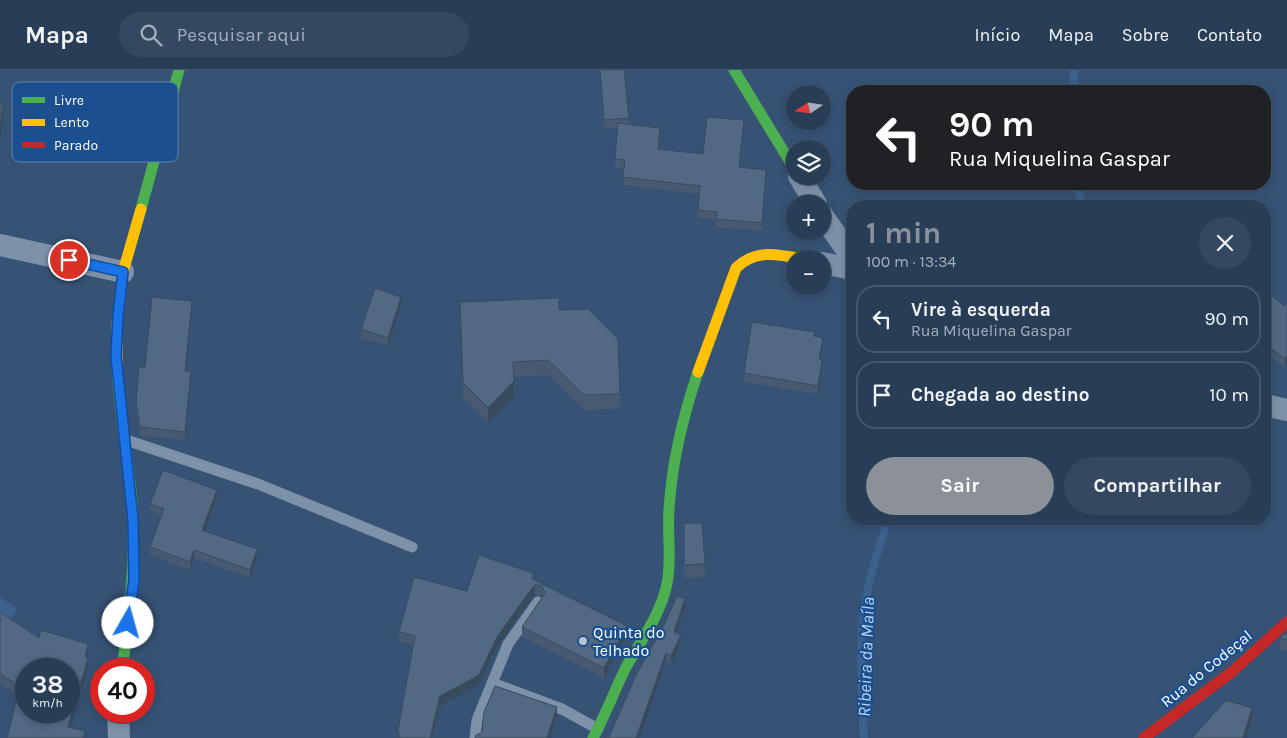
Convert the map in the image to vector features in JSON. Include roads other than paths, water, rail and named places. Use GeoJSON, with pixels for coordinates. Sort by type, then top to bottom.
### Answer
{"type":"FeatureCollection","features":[{"type":"Feature","properties":{"kind":"street"},"geometry":{"type":"LineString","coordinates":[[734,70],[786,155]]}},
{"type":"Feature","properties":{"kind":"street"},"geometry":{"type":"LineString","coordinates":[[123,658],[134,580],[134,553],[133,520],[116,356],[118,311],[123,272],[153,162]]}},
{"type":"Feature","properties":{"kind":"street"},"geometry":{"type":"LineString","coordinates":[[831,228],[846,248]]}},
{"type":"Feature","properties":{"kind":"street"},"geometry":{"type":"LineString","coordinates":[[0,245],[123,272]]}},
{"type":"Feature","properties":{"kind":"street"},"geometry":{"type":"LineString","coordinates":[[596,733],[622,676],[656,614],[665,592],[669,574],[668,530],[671,486],[677,454],[696,375],[733,277],[742,261],[750,256],[768,254],[786,257]]}},
{"type":"Feature","properties":{"kind":"street"},"geometry":{"type":"LineString","coordinates":[[831,265],[846,268]]}},
{"type":"Feature","properties":{"kind":"street"},"geometry":{"type":"LineString","coordinates":[[1271,407],[1287,410]]}},
{"type":"Feature","properties":{"kind":"street","name":"Rua do Codeçal"},"geometry":{"type":"LineString","coordinates":[[1144,738],[1233,671],[1287,622]]}},
{"type":"Feature","properties":{"kind":"street"},"geometry":{"type":"LineString","coordinates":[[118,723],[119,738]]}},
{"type":"Feature","properties":{"kind":"lane"},"geometry":{"type":"LineString","coordinates":[[125,439],[258,484],[412,547]]}},
{"type":"Feature","properties":{"kind":"lane"},"geometry":{"type":"LineString","coordinates":[[475,738],[477,720],[510,640],[538,602]]}},
{"type":"Feature","properties":{"kind":"lane"},"geometry":{"type":"LineString","coordinates":[[492,683],[562,709],[596,733]]}},
{"type":"Feature","properties":{"kind":"water"},"geometry":{"type":"Polygon","coordinates":[[[0,597],[17,609],[8,623],[0,617],[0,597]]]}},
{"type":"Feature","properties":{"kind":"waterway","name":"Ribeira da Maíla"},"geometry":{"type":"LineString","coordinates":[[1073,85],[1074,70]]}},
{"type":"Feature","properties":{"kind":"waterway","name":"Ribeira da Maíla"},"geometry":{"type":"LineString","coordinates":[[1079,190],[1080,200]]}},
{"type":"Feature","properties":{"kind":"waterway","name":"Ribeira da Maíla"},"geometry":{"type":"LineString","coordinates":[[864,738],[861,671],[863,621],[869,582],[886,525]]}},
{"type":"Feature","properties":{"kind":"place","name":"Quinta do Telhado"},"geometry":{"type":"Point","coordinates":[583,641]}}]}
